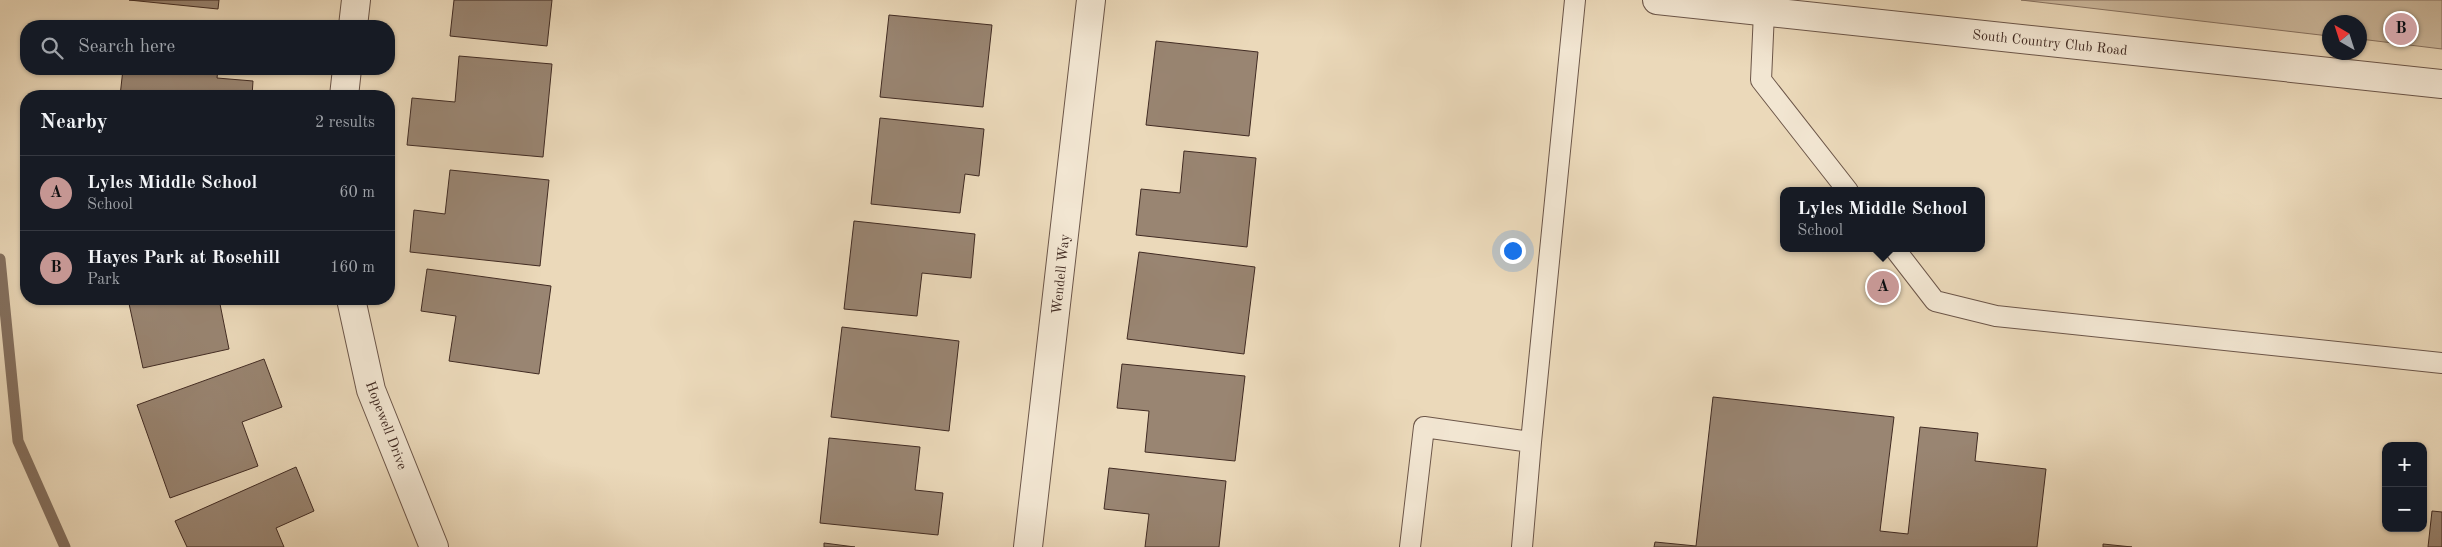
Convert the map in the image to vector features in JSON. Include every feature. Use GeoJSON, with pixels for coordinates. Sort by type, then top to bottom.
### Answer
{"type":"FeatureCollection","features":[{"type":"Feature","properties":{"kind":"street"},"geometry":{"type":"LineString","coordinates":[[354,20],[356,0]]}},
{"type":"Feature","properties":{"kind":"street","name":"Wendell Way"},"geometry":{"type":"LineString","coordinates":[[1028,547],[1091,0]]}},
{"type":"Feature","properties":{"kind":"street","name":"South Country Club Road"},"geometry":{"type":"LineString","coordinates":[[1657,0],[2442,84]]}},
{"type":"Feature","properties":{"kind":"street"},"geometry":{"type":"LineString","coordinates":[[345,90],[346,75]]}},
{"type":"Feature","properties":{"kind":"street","name":"Hopewell Drive"},"geometry":{"type":"LineString","coordinates":[[352,305],[371,390],[434,547]]}},
{"type":"Feature","properties":{"kind":"lane"},"geometry":{"type":"LineString","coordinates":[[1522,547],[1575,0]]}},
{"type":"Feature","properties":{"kind":"lane"},"geometry":{"type":"LineString","coordinates":[[1764,12],[1761,80],[1845,187]]}},
{"type":"Feature","properties":{"kind":"lane"},"geometry":{"type":"LineString","coordinates":[[1897,252],[1935,301],[1996,316],[2442,363]]}},
{"type":"Feature","properties":{"kind":"lane"},"geometry":{"type":"LineString","coordinates":[[1410,547],[1424,427],[1531,442]]}},
{"type":"Feature","properties":{"kind":"shaded area"},"geometry":{"type":"Polygon","coordinates":[[[2021,0],[2442,0],[2442,49],[2367,40],[2367,15],[2322,15],[2322,35],[2021,0]]]}},
{"type":"Feature","properties":{"kind":"building"},"geometry":{"type":"Polygon","coordinates":[[[129,0],[219,0],[218,9],[129,0]]]}},
{"type":"Feature","properties":{"kind":"building"},"geometry":{"type":"Polygon","coordinates":[[[454,0],[552,0],[547,46],[450,36],[454,0]]]}},
{"type":"Feature","properties":{"kind":"building"},"geometry":{"type":"Polygon","coordinates":[[[889,15],[992,25],[983,107],[880,97],[889,15]]]}},
{"type":"Feature","properties":{"kind":"building"},"geometry":{"type":"Polygon","coordinates":[[[1156,41],[1258,52],[1249,136],[1146,125],[1156,41]]]}},
{"type":"Feature","properties":{"kind":"building"},"geometry":{"type":"Polygon","coordinates":[[[459,56],[552,64],[543,157],[407,145],[412,98],[455,102],[459,56]]]}},
{"type":"Feature","properties":{"kind":"building"},"geometry":{"type":"Polygon","coordinates":[[[122,75],[217,75],[217,78],[253,81],[252,90],[121,90],[122,75]]]}},
{"type":"Feature","properties":{"kind":"building"},"geometry":{"type":"Polygon","coordinates":[[[880,118],[984,129],[979,176],[965,174],[960,213],[871,204],[880,118]]]}},
{"type":"Feature","properties":{"kind":"building"},"geometry":{"type":"Polygon","coordinates":[[[1184,151],[1256,158],[1247,247],[1136,235],[1141,189],[1180,193],[1184,151]]]}},
{"type":"Feature","properties":{"kind":"building"},"geometry":{"type":"Polygon","coordinates":[[[450,170],[549,180],[540,266],[410,252],[414,210],[445,214],[450,170]]]}},
{"type":"Feature","properties":{"kind":"building"},"geometry":{"type":"Polygon","coordinates":[[[854,221],[975,234],[971,278],[922,273],[917,316],[844,309],[854,221]]]}},
{"type":"Feature","properties":{"kind":"building"},"geometry":{"type":"Polygon","coordinates":[[[1139,252],[1255,267],[1244,354],[1127,339],[1139,252]]]}},
{"type":"Feature","properties":{"kind":"building"},"geometry":{"type":"Polygon","coordinates":[[[427,269],[551,286],[539,374],[449,361],[456,316],[421,311],[427,269]]]}},
{"type":"Feature","properties":{"kind":"building"},"geometry":{"type":"Polygon","coordinates":[[[129,305],[220,305],[229,349],[143,368],[129,305]]]}},
{"type":"Feature","properties":{"kind":"building"},"geometry":{"type":"Polygon","coordinates":[[[842,327],[959,341],[949,431],[831,417],[842,327]]]}},
{"type":"Feature","properties":{"kind":"building"},"geometry":{"type":"Polygon","coordinates":[[[264,359],[282,407],[242,422],[258,466],[170,498],[137,405],[264,359]]]}},
{"type":"Feature","properties":{"kind":"building"},"geometry":{"type":"Polygon","coordinates":[[[1122,364],[1245,376],[1235,461],[1145,452],[1149,411],[1117,408],[1122,364]]]}},
{"type":"Feature","properties":{"kind":"building"},"geometry":{"type":"Polygon","coordinates":[[[1713,397],[1894,417],[1880,531],[1908,534],[1920,427],[1978,433],[1975,461],[2046,469],[2037,547],[1654,547],[1655,542],[1696,546],[1713,397]]]}},
{"type":"Feature","properties":{"kind":"building"},"geometry":{"type":"Polygon","coordinates":[[[829,438],[920,447],[915,490],[943,493],[938,535],[820,523],[829,438]]]}},
{"type":"Feature","properties":{"kind":"building"},"geometry":{"type":"Polygon","coordinates":[[[296,467],[314,511],[276,528],[284,547],[187,547],[175,521],[296,467]]]}},
{"type":"Feature","properties":{"kind":"building"},"geometry":{"type":"Polygon","coordinates":[[[1109,468],[1226,481],[1219,547],[1145,547],[1149,514],[1104,509],[1109,468]]]}},
{"type":"Feature","properties":{"kind":"building"},"geometry":{"type":"Polygon","coordinates":[[[2432,511],[2442,512],[2442,547],[2428,547],[2432,511]]]}},
{"type":"Feature","properties":{"kind":"building"},"geometry":{"type":"Polygon","coordinates":[[[824,543],[855,547],[824,547],[824,543]]]}},
{"type":"Feature","properties":{"kind":"building"},"geometry":{"type":"Polygon","coordinates":[[[2103,544],[2132,547],[2103,547],[2103,544]]]}},
{"type":"Feature","properties":{"kind":"waterway"},"geometry":{"type":"LineString","coordinates":[[0,259],[18,441],[65,547]]}},
{"type":"Feature","properties":{"kind":"place","name":"Hayes Park at Rosehill"},"geometry":{"type":"Point","coordinates":[2401,29]}},
{"type":"Feature","properties":{"kind":"place","name":"Lyles Middle School"},"geometry":{"type":"Point","coordinates":[1883,287]}}]}
